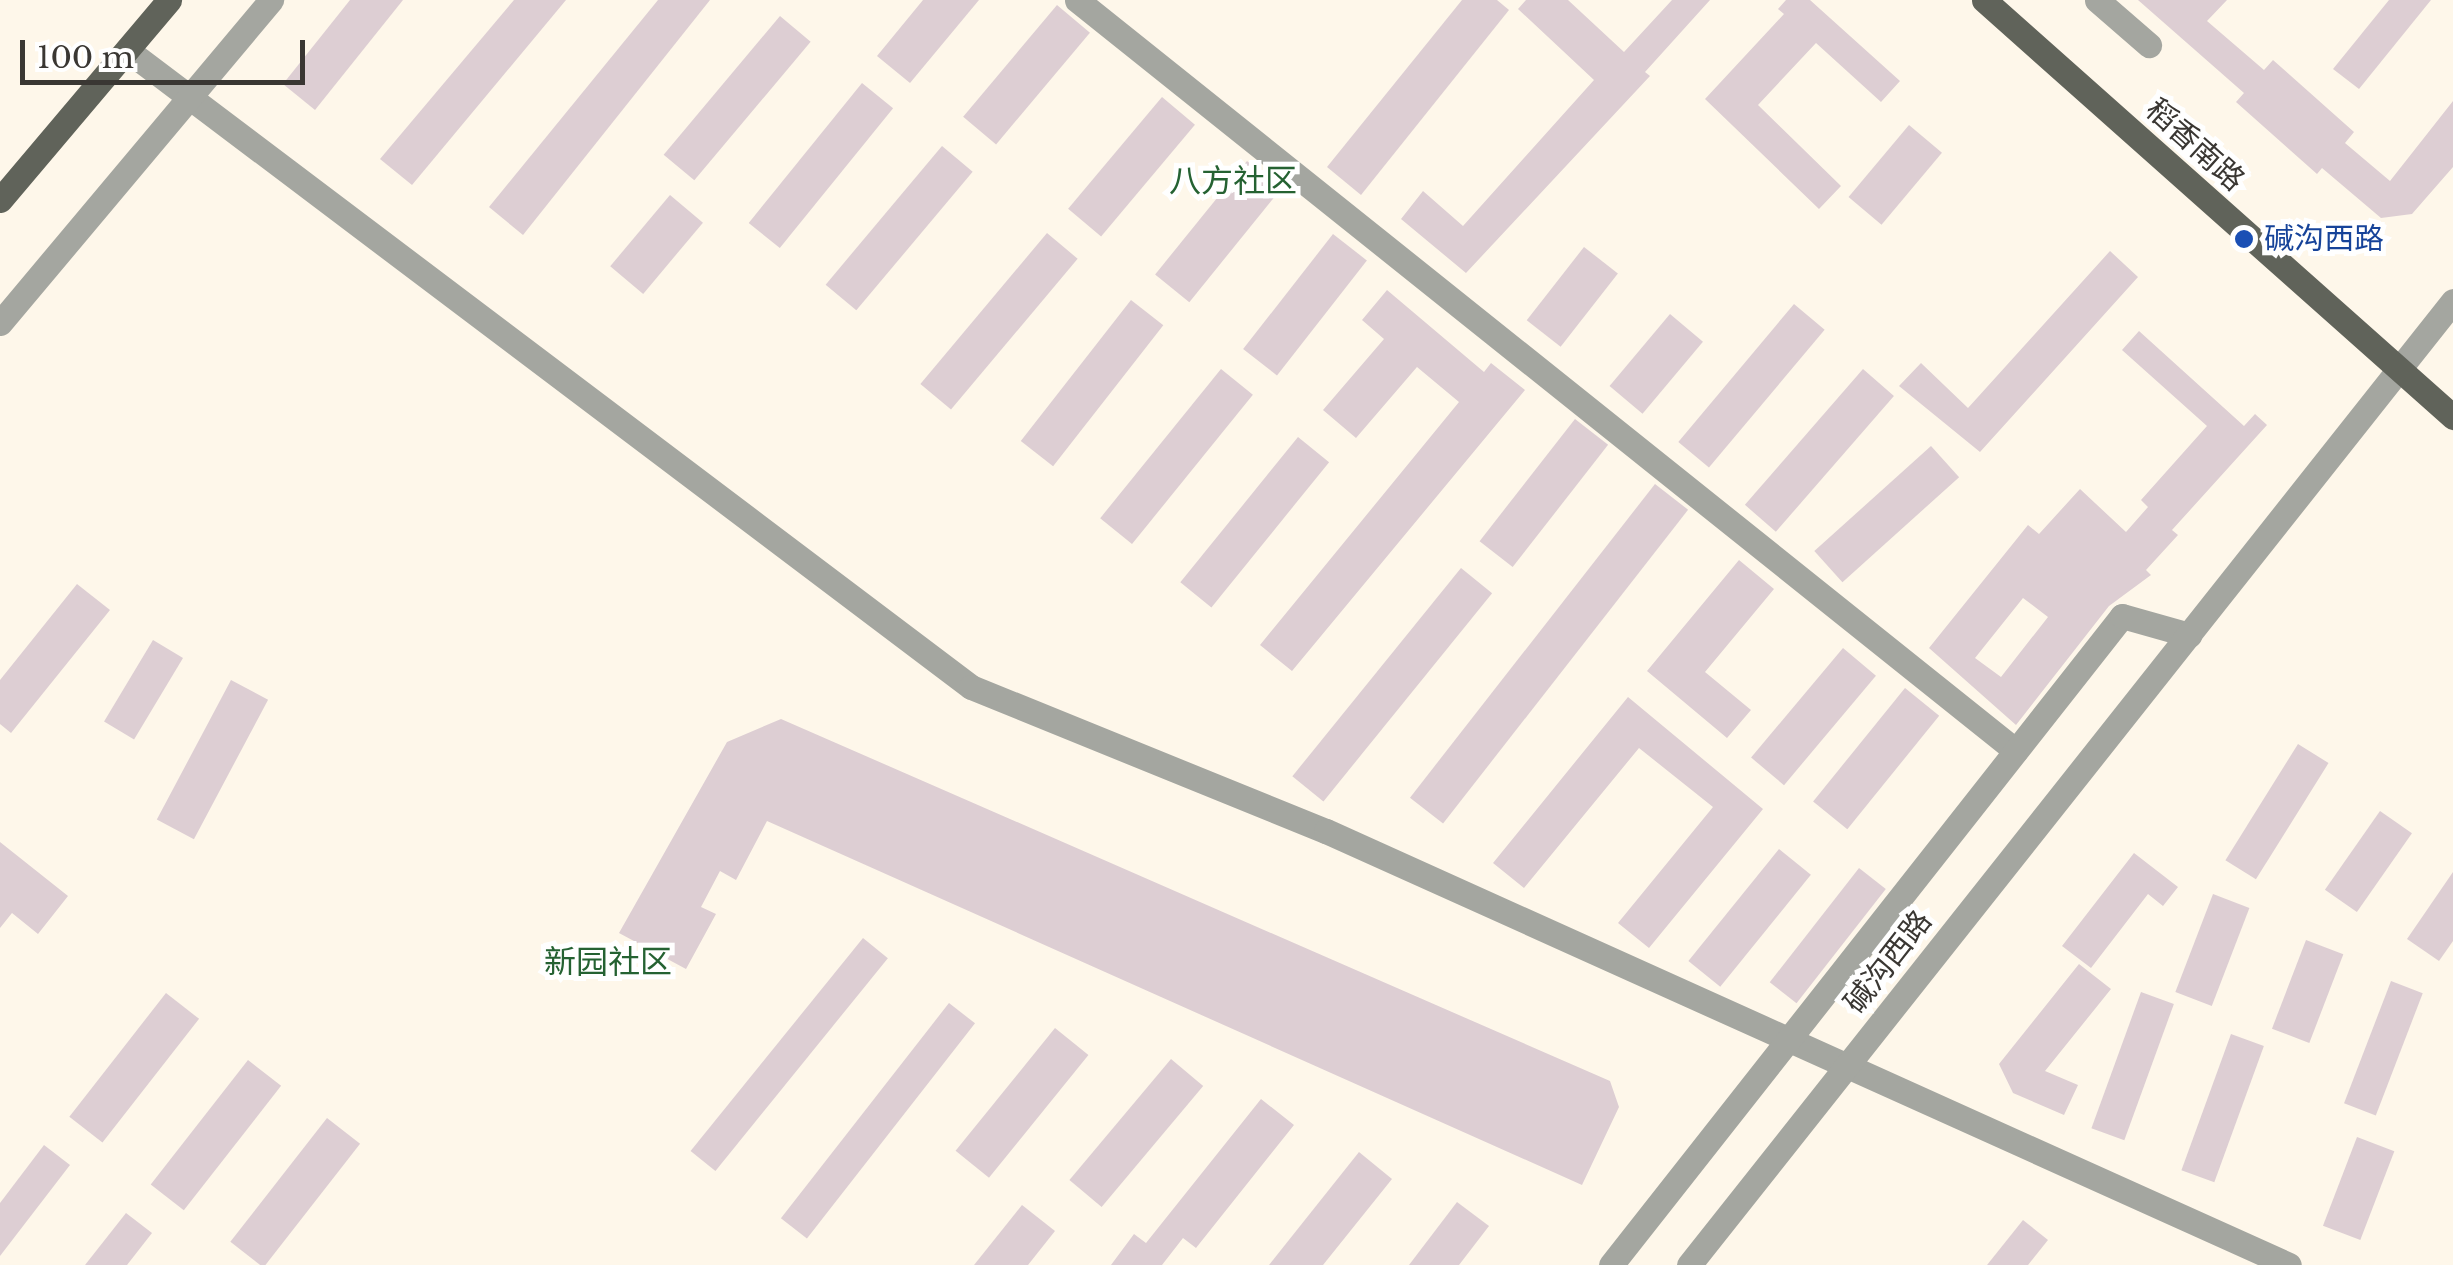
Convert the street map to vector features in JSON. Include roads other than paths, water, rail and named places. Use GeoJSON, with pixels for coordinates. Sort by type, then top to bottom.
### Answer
{"type":"FeatureCollection","features":[{"type":"Feature","properties":{"kind":"main road"},"geometry":{"type":"LineString","coordinates":[[0,200],[169,0]]}},
{"type":"Feature","properties":{"kind":"main road","name":"稻香南路"},"geometry":{"type":"LineString","coordinates":[[1984,0],[2453,418]]}},
{"type":"Feature","properties":{"kind":"street"},"geometry":{"type":"LineString","coordinates":[[0,324],[271,0]]}},
{"type":"Feature","properties":{"kind":"street"},"geometry":{"type":"LineString","coordinates":[[1076,0],[2016,751]]}},
{"type":"Feature","properties":{"kind":"street"},"geometry":{"type":"LineString","coordinates":[[2097,0],[2149,45]]}},
{"type":"Feature","properties":{"kind":"street"},"geometry":{"type":"LineString","coordinates":[[127,50],[972,687],[1326,831],[2289,1265]]}},
{"type":"Feature","properties":{"kind":"street","name":"碱沟西路"},"geometry":{"type":"LineString","coordinates":[[1689,1265],[2453,301]]}},
{"type":"Feature","properties":{"kind":"street"},"geometry":{"type":"LineString","coordinates":[[1611,1265],[2122,616],[2189,635]]}},
{"type":"Feature","properties":{"kind":"place","name":"碱沟西路"},"geometry":{"type":"Point","coordinates":[2244,239]}},
{"type":"Feature","properties":{"kind":"district","name":"八方社区"},"geometry":{"type":"Point","coordinates":[1233,181]}},
{"type":"Feature","properties":{"kind":"district","name":"新园社区"},"geometry":{"type":"Point","coordinates":[608,962]}}]}
